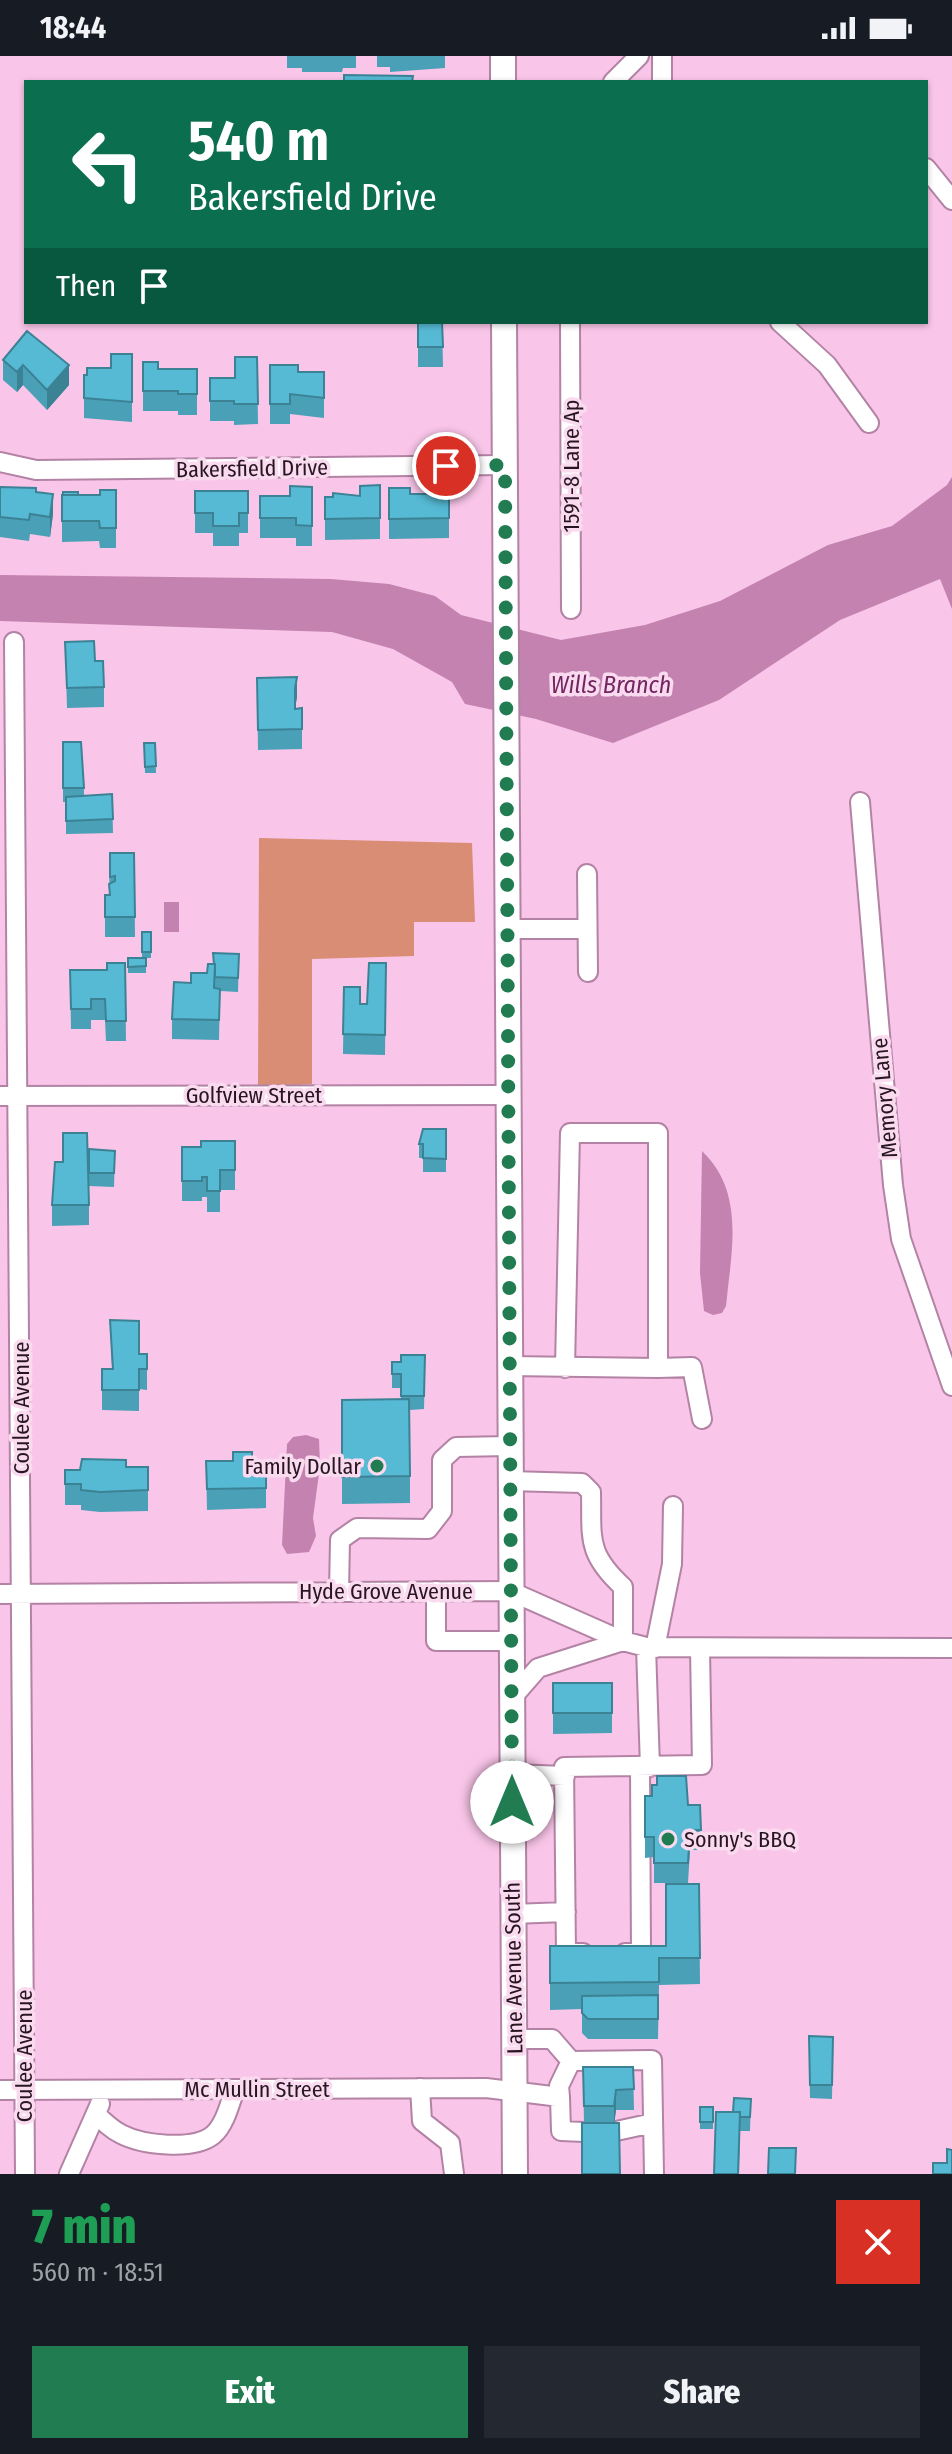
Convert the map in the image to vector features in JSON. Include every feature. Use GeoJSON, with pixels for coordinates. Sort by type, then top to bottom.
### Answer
{"type":"FeatureCollection","features":[{"type":"Feature","properties":{"kind":"main road"},"geometry":{"type":"LineString","coordinates":[[503,56],[503,80]]}},
{"type":"Feature","properties":{"kind":"main road","name":"Lane Avenue South"},"geometry":{"type":"LineString","coordinates":[[504,324],[515,2174]]}},
{"type":"Feature","properties":{"kind":"street"},"geometry":{"type":"LineString","coordinates":[[615,80],[639,56]]}},
{"type":"Feature","properties":{"kind":"street"},"geometry":{"type":"LineString","coordinates":[[662,56],[662,80]]}},
{"type":"Feature","properties":{"kind":"street"},"geometry":{"type":"LineString","coordinates":[[928,170],[952,200]]}},
{"type":"Feature","properties":{"kind":"street","name":"1591-8 Lane Ap"},"geometry":{"type":"LineString","coordinates":[[570,324],[571,609]]}},
{"type":"Feature","properties":{"kind":"street"},"geometry":{"type":"LineString","coordinates":[[782,324],[827,365],[869,423]]}},
{"type":"Feature","properties":{"kind":"street","name":"Bakersfield Drive"},"geometry":{"type":"LineString","coordinates":[[0,462],[36,470],[505,465]]}},
{"type":"Feature","properties":{"kind":"street","name":"Coulee Avenue"},"geometry":{"type":"LineString","coordinates":[[14,642],[25,2174]]}},
{"type":"Feature","properties":{"kind":"street","name":"Memory Lane"},"geometry":{"type":"LineString","coordinates":[[860,802],[879,1043],[901,1239],[952,1386]]}},
{"type":"Feature","properties":{"kind":"street"},"geometry":{"type":"LineString","coordinates":[[587,874],[588,972]]}},
{"type":"Feature","properties":{"kind":"street"},"geometry":{"type":"LineString","coordinates":[[507,929],[587,929]]}},
{"type":"Feature","properties":{"kind":"street","name":"Golfview Street"},"geometry":{"type":"LineString","coordinates":[[0,1096],[507,1095]]}},
{"type":"Feature","properties":{"kind":"street"},"geometry":{"type":"LineString","coordinates":[[565,1368],[570,1133],[658,1133],[658,1368]]}},
{"type":"Feature","properties":{"kind":"street"},"geometry":{"type":"LineString","coordinates":[[508,1366],[692,1367],[702,1419]]}},
{"type":"Feature","properties":{"kind":"street"},"geometry":{"type":"LineString","coordinates":[[339,1592],[340,1540],[357,1528],[428,1529],[442,1511],[442,1460],[456,1447],[509,1446]]}},
{"type":"Feature","properties":{"kind":"street"},"geometry":{"type":"LineString","coordinates":[[509,1481],[582,1483],[591,1492],[592,1544],[600,1566],[623,1587],[623,1641],[538,1668],[511,1699]]}},
{"type":"Feature","properties":{"kind":"street"},"geometry":{"type":"LineString","coordinates":[[673,1506],[672,1564],[651,1648],[645,1767],[641,1953],[566,1953],[564,1767],[645,1767],[702,1765],[700,1649]]}},
{"type":"Feature","properties":{"kind":"street"},"geometry":{"type":"LineString","coordinates":[[436,1591],[436,1641],[510,1641]]}},
{"type":"Feature","properties":{"kind":"street","name":"Hyde Grove Avenue"},"geometry":{"type":"LineString","coordinates":[[0,1594],[510,1591],[623,1641],[651,1648],[952,1648]]}},
{"type":"Feature","properties":{"kind":"street"},"geometry":{"type":"LineString","coordinates":[[512,1774],[565,1776]]}},
{"type":"Feature","properties":{"kind":"street"},"geometry":{"type":"LineString","coordinates":[[512,1914],[566,1912]]}},
{"type":"Feature","properties":{"kind":"street"},"geometry":{"type":"LineString","coordinates":[[513,2039],[552,2039],[571,2061],[652,2060],[654,2174]]}},
{"type":"Feature","properties":{"kind":"street"},"geometry":{"type":"LineString","coordinates":[[571,2061],[559,2086],[561,2131],[607,2133],[653,2123]]}},
{"type":"Feature","properties":{"kind":"street"},"geometry":{"type":"LineString","coordinates":[[420,2088],[422,2121],[450,2143],[454,2174]]}},
{"type":"Feature","properties":{"kind":"street","name":"Mc Mullin Street"},"geometry":{"type":"LineString","coordinates":[[0,2090],[486,2088],[560,2097]]}},
{"type":"Feature","properties":{"kind":"street"},"geometry":{"type":"LineString","coordinates":[[96,2114],[123,2136],[175,2144],[197,2141],[213,2135],[223,2120],[235,2089]]}},
{"type":"Feature","properties":{"kind":"street"},"geometry":{"type":"LineString","coordinates":[[69,2174],[106,2090]]}},
{"type":"Feature","properties":{"kind":"shaded area"},"geometry":{"type":"Polygon","coordinates":[[[259,838],[472,843],[475,922],[414,922],[414,956],[312,959],[312,1084],[258,1088],[259,838]]]}},
{"type":"Feature","properties":{"kind":"water","name":"Wills Branch"},"geometry":{"type":"Polygon","coordinates":[[[952,477],[952,609],[940,579],[840,620],[719,700],[613,743],[536,719],[465,704],[452,682],[393,649],[332,632],[0,621],[0,575],[331,579],[389,584],[435,596],[461,615],[561,640],[645,625],[720,601],[828,545],[892,526],[947,485],[952,477]]]}},
{"type":"Feature","properties":{"kind":"water"},"geometry":{"type":"Polygon","coordinates":[[[164,902],[179,902],[179,932],[164,932],[164,902]]]}},
{"type":"Feature","properties":{"kind":"water"},"geometry":{"type":"Polygon","coordinates":[[[702,1151],[725,1185],[732,1224],[726,1306],[722,1313],[713,1315],[704,1311],[700,1273],[702,1151]]]}},
{"type":"Feature","properties":{"kind":"water"},"geometry":{"type":"Polygon","coordinates":[[[306,1435],[319,1439],[320,1466],[313,1518],[316,1536],[309,1552],[287,1554],[282,1545],[287,1444],[293,1437],[306,1435]]]}},
{"type":"Feature","properties":{"kind":"building"},"geometry":{"type":"Polygon","coordinates":[[[344,75],[413,76],[412,80],[344,80],[344,75]]]}},
{"type":"Feature","properties":{"kind":"building"},"geometry":{"type":"Polygon","coordinates":[[[418,324],[442,324],[443,347],[418,347],[418,324]]]}},
{"type":"Feature","properties":{"kind":"building"},"geometry":{"type":"Polygon","coordinates":[[[27,331],[69,365],[47,390],[23,365],[17,372],[3,360],[27,331]]]}},
{"type":"Feature","properties":{"kind":"building"},"geometry":{"type":"Polygon","coordinates":[[[111,354],[132,354],[132,402],[84,398],[87,368],[111,368],[111,354]]]}},
{"type":"Feature","properties":{"kind":"building"},"geometry":{"type":"Polygon","coordinates":[[[235,357],[257,357],[258,404],[210,401],[210,378],[235,378],[235,357]]]}},
{"type":"Feature","properties":{"kind":"building"},"geometry":{"type":"Polygon","coordinates":[[[143,362],[158,362],[158,369],[197,369],[197,394],[143,391],[143,362]]]}},
{"type":"Feature","properties":{"kind":"building"},"geometry":{"type":"Polygon","coordinates":[[[270,365],[298,365],[298,372],[324,372],[324,398],[290,394],[290,404],[270,404],[270,365]]]}},
{"type":"Feature","properties":{"kind":"building"},"geometry":{"type":"Polygon","coordinates":[[[380,485],[380,518],[325,519],[325,497],[333,497],[333,493],[360,496],[360,486],[380,485]]]}},
{"type":"Feature","properties":{"kind":"building"},"geometry":{"type":"Polygon","coordinates":[[[290,486],[312,487],[312,526],[296,525],[296,518],[260,518],[260,496],[290,496],[290,486]]]}},
{"type":"Feature","properties":{"kind":"building"},"geometry":{"type":"Polygon","coordinates":[[[0,487],[36,488],[36,492],[53,494],[50,517],[30,514],[29,520],[0,517],[0,487]]]}},
{"type":"Feature","properties":{"kind":"building"},"geometry":{"type":"Polygon","coordinates":[[[389,488],[410,488],[410,494],[427,494],[427,488],[449,488],[449,518],[389,519],[389,488]]]}},
{"type":"Feature","properties":{"kind":"building"},"geometry":{"type":"Polygon","coordinates":[[[100,490],[116,490],[116,528],[100,528],[99,521],[62,521],[62,495],[100,495],[100,490]]]}},
{"type":"Feature","properties":{"kind":"building"},"geometry":{"type":"Polygon","coordinates":[[[195,491],[248,491],[248,513],[239,513],[239,526],[213,526],[213,513],[195,513],[195,491]]]}},
{"type":"Feature","properties":{"kind":"building"},"geometry":{"type":"Polygon","coordinates":[[[63,492],[78,492],[78,495],[63,495],[63,492]]]}},
{"type":"Feature","properties":{"kind":"building"},"geometry":{"type":"Polygon","coordinates":[[[94,641],[95,661],[103,661],[104,687],[67,688],[65,642],[94,641]]]}},
{"type":"Feature","properties":{"kind":"building"},"geometry":{"type":"Polygon","coordinates":[[[297,677],[295,709],[302,708],[302,729],[258,730],[257,678],[297,677]]]}},
{"type":"Feature","properties":{"kind":"building"},"geometry":{"type":"Polygon","coordinates":[[[63,742],[81,742],[84,788],[63,788],[63,742]]]}},
{"type":"Feature","properties":{"kind":"building"},"geometry":{"type":"Polygon","coordinates":[[[144,743],[155,743],[156,766],[145,767],[144,743]]]}},
{"type":"Feature","properties":{"kind":"building"},"geometry":{"type":"Polygon","coordinates":[[[112,794],[113,819],[66,821],[66,797],[112,794]]]}},
{"type":"Feature","properties":{"kind":"building"},"geometry":{"type":"Polygon","coordinates":[[[110,853],[134,853],[135,917],[105,917],[105,895],[110,895],[109,884],[115,881],[115,876],[110,877],[110,853]]]}},
{"type":"Feature","properties":{"kind":"building"},"geometry":{"type":"Polygon","coordinates":[[[142,932],[151,932],[151,952],[142,952],[142,932]]]}},
{"type":"Feature","properties":{"kind":"building"},"geometry":{"type":"Polygon","coordinates":[[[213,953],[239,954],[238,978],[215,977],[213,953]]]}},
{"type":"Feature","properties":{"kind":"building"},"geometry":{"type":"Polygon","coordinates":[[[128,958],[146,958],[146,966],[128,967],[128,958]]]}},
{"type":"Feature","properties":{"kind":"building"},"geometry":{"type":"Polygon","coordinates":[[[107,963],[125,963],[126,1021],[106,1021],[105,999],[91,999],[91,1009],[71,1009],[70,970],[107,970],[107,963]]]}},
{"type":"Feature","properties":{"kind":"building"},"geometry":{"type":"Polygon","coordinates":[[[369,963],[386,963],[385,1035],[343,1034],[344,987],[360,987],[360,1004],[367,1004],[369,963]]]}},
{"type":"Feature","properties":{"kind":"building"},"geometry":{"type":"Polygon","coordinates":[[[208,964],[215,964],[214,988],[220,989],[219,1020],[172,1019],[174,982],[191,983],[191,973],[207,973],[208,964]]]}},
{"type":"Feature","properties":{"kind":"building"},"geometry":{"type":"Polygon","coordinates":[[[423,1129],[446,1129],[446,1159],[423,1158],[423,1144],[419,1144],[423,1129]]]}},
{"type":"Feature","properties":{"kind":"building"},"geometry":{"type":"Polygon","coordinates":[[[63,1133],[87,1133],[89,1205],[52,1205],[55,1162],[63,1162],[63,1133]]]}},
{"type":"Feature","properties":{"kind":"building"},"geometry":{"type":"Polygon","coordinates":[[[201,1141],[235,1141],[235,1170],[220,1170],[220,1191],[207,1191],[207,1177],[202,1177],[202,1181],[182,1181],[182,1147],[201,1147],[201,1141]]]}},
{"type":"Feature","properties":{"kind":"building"},"geometry":{"type":"Polygon","coordinates":[[[89,1149],[115,1151],[114,1173],[89,1173],[89,1149]]]}},
{"type":"Feature","properties":{"kind":"building"},"geometry":{"type":"Polygon","coordinates":[[[110,1320],[139,1321],[139,1354],[147,1354],[147,1369],[139,1369],[139,1390],[102,1390],[102,1369],[113,1369],[110,1320]]]}},
{"type":"Feature","properties":{"kind":"building"},"geometry":{"type":"Polygon","coordinates":[[[401,1355],[425,1355],[424,1396],[401,1396],[401,1374],[392,1374],[392,1362],[401,1362],[401,1355]]]}},
{"type":"Feature","properties":{"kind":"building"},"geometry":{"type":"Polygon","coordinates":[[[409,1399],[410,1476],[342,1477],[342,1400],[409,1399]]]}},
{"type":"Feature","properties":{"kind":"building"},"geometry":{"type":"Polygon","coordinates":[[[233,1452],[252,1452],[252,1461],[266,1461],[266,1488],[207,1489],[206,1461],[233,1461],[233,1452]]]}},
{"type":"Feature","properties":{"kind":"building"},"geometry":{"type":"Polygon","coordinates":[[[82,1459],[126,1460],[126,1467],[148,1467],[148,1490],[100,1492],[81,1490],[81,1484],[65,1484],[65,1470],[80,1470],[82,1459]]]}},
{"type":"Feature","properties":{"kind":"building"},"geometry":{"type":"Polygon","coordinates":[[[553,1683],[612,1683],[612,1713],[553,1713],[553,1683]]]}},
{"type":"Feature","properties":{"kind":"building"},"geometry":{"type":"Polygon","coordinates":[[[657,1776],[686,1776],[688,1805],[700,1805],[701,1830],[690,1830],[688,1863],[654,1863],[654,1837],[645,1837],[645,1796],[652,1796],[652,1785],[657,1785],[657,1776]]]}},
{"type":"Feature","properties":{"kind":"building"},"geometry":{"type":"Polygon","coordinates":[[[666,1884],[699,1884],[700,1958],[659,1958],[659,1982],[550,1983],[550,1946],[666,1946],[666,1884]]]}},
{"type":"Feature","properties":{"kind":"building"},"geometry":{"type":"Polygon","coordinates":[[[658,1995],[658,2019],[588,2019],[582,2013],[582,1996],[658,1995]]]}},
{"type":"Feature","properties":{"kind":"building"},"geometry":{"type":"Polygon","coordinates":[[[809,2036],[833,2037],[832,2085],[810,2085],[809,2036]]]}},
{"type":"Feature","properties":{"kind":"building"},"geometry":{"type":"Polygon","coordinates":[[[583,2067],[633,2067],[634,2089],[616,2090],[614,2106],[584,2106],[583,2067]]]}},
{"type":"Feature","properties":{"kind":"building"},"geometry":{"type":"Polygon","coordinates":[[[734,2098],[751,2099],[750,2117],[740,2117],[740,2112],[733,2112],[734,2098]]]}},
{"type":"Feature","properties":{"kind":"building"},"geometry":{"type":"Polygon","coordinates":[[[700,2107],[713,2107],[713,2122],[700,2122],[700,2107]]]}},
{"type":"Feature","properties":{"kind":"building"},"geometry":{"type":"Polygon","coordinates":[[[716,2112],[740,2112],[738,2174],[714,2174],[716,2112]]]}},
{"type":"Feature","properties":{"kind":"building"},"geometry":{"type":"Polygon","coordinates":[[[582,2123],[619,2123],[620,2174],[582,2174],[582,2123]]]}},
{"type":"Feature","properties":{"kind":"building"},"geometry":{"type":"Polygon","coordinates":[[[769,2148],[796,2148],[795,2174],[768,2174],[769,2148]]]}},
{"type":"Feature","properties":{"kind":"building"},"geometry":{"type":"Polygon","coordinates":[[[947,2149],[952,2150],[952,2174],[933,2174],[933,2163],[947,2163],[947,2149]]]}},
{"type":"Feature","properties":{"kind":"place","name":"Family Dollar"},"geometry":{"type":"Point","coordinates":[377,1466]}},
{"type":"Feature","properties":{"kind":"place","name":"Sonny's BBQ"},"geometry":{"type":"Point","coordinates":[668,1839]}},
{"type":"Feature","properties":{"kind":"route"},"geometry":{"type":"LineString","coordinates":[[446,466],[505,465],[512,1802]]}}]}
